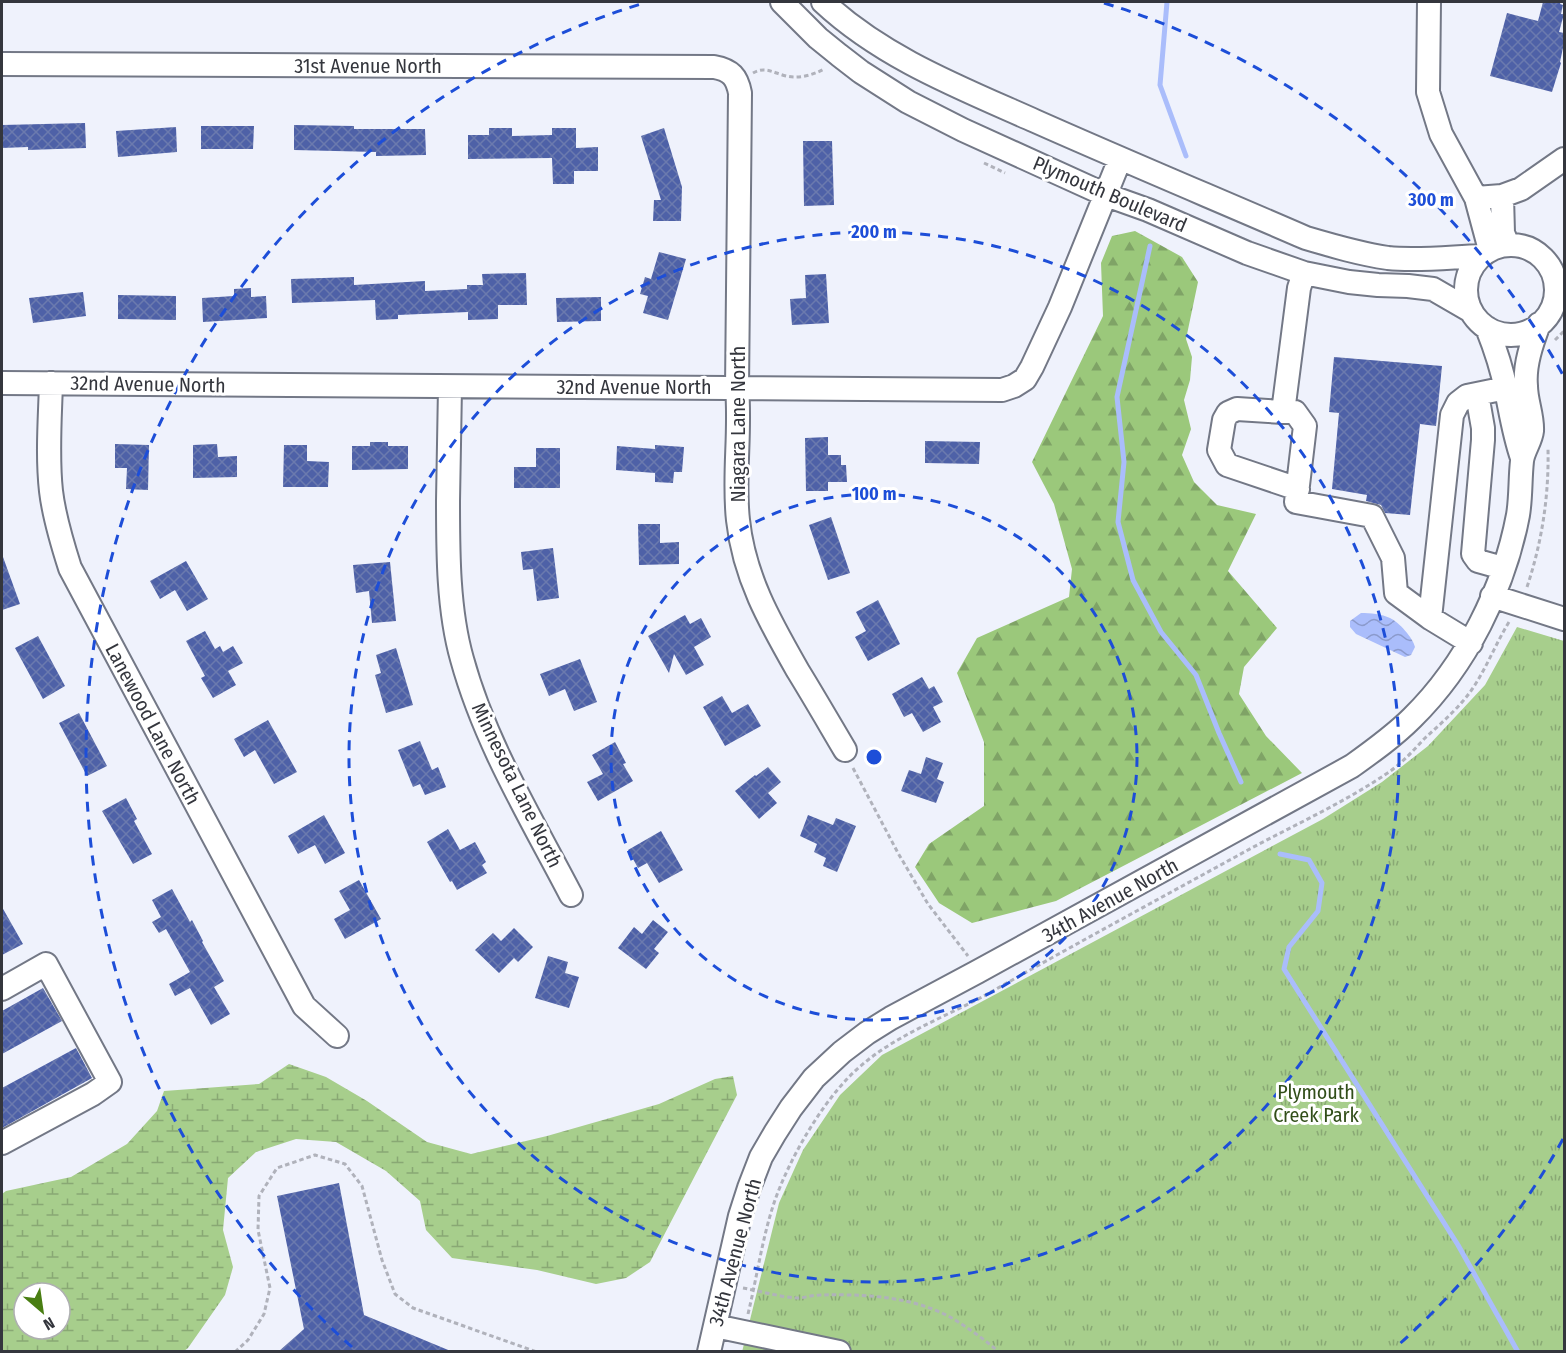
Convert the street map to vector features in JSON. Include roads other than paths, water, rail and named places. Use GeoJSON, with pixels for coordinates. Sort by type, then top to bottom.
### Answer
{"type":"FeatureCollection","features":[{"type":"Feature","properties":{"kind":"street","name":"Plymouth Boulevard"},"geometry":{"type":"LineString","coordinates":[[782,2],[818,38],[839,55],[908,102],[963,130],[1106,195],[1148,210],[1247,253],[1304,273],[1349,282],[1433,289],[1472,311]]}},
{"type":"Feature","properties":{"kind":"street","name":"Plymouth Boulevard"},"geometry":{"type":"LineString","coordinates":[[823,2],[870,40],[930,74],[1120,159],[1306,238],[1388,258],[1423,258],[1493,250]]}},
{"type":"Feature","properties":{"kind":"street"},"geometry":{"type":"LineString","coordinates":[[1429,2],[1428,92],[1441,134],[1476,198],[1493,250]]}},
{"type":"Feature","properties":{"kind":"street","name":"31st Avenue North"},"geometry":{"type":"LineString","coordinates":[[2,64],[714,67],[725,69],[735,79]]}},
{"type":"Feature","properties":{"kind":"street","name":"Niagara Lane North"},"geometry":{"type":"LineString","coordinates":[[735,79],[740,93],[737,388],[739,411],[738,519],[743,555],[770,623],[845,750]]}},
{"type":"Feature","properties":{"kind":"street","name":"32nd Avenue North"},"geometry":{"type":"LineString","coordinates":[[2,383],[1002,390],[1025,379],[1032,367],[1060,307],[1120,159]]}},
{"type":"Feature","properties":{"kind":"street"},"geometry":{"type":"LineString","coordinates":[[1476,198],[1502,196],[1521,189],[1564,159]]}},
{"type":"Feature","properties":{"kind":"street"},"geometry":{"type":"LineString","coordinates":[[1493,250],[1526,247],[1556,264],[1553,275],[1556,288],[1554,320],[1528,331],[1515,334],[1502,333],[1487,328],[1472,311],[1467,297],[1467,282],[1472,268],[1493,250],[1503,233],[1502,196]]}},
{"type":"Feature","properties":{"kind":"street"},"geometry":{"type":"LineString","coordinates":[[1283,412],[1299,288],[1304,273]]}},
{"type":"Feature","properties":{"kind":"street","name":"34th Avenue North"},"geometry":{"type":"LineString","coordinates":[[709,1352],[740,1216],[761,1157],[791,1108],[814,1078],[842,1052],[891,1018],[1352,766],[1414,717],[1437,691],[1458,664],[1483,621],[1503,568],[1518,513],[1522,458],[1532,432],[1526,385],[1527,365],[1533,340],[1554,320]]}},
{"type":"Feature","properties":{"kind":"street","name":"34th Avenue North"},"geometry":{"type":"LineString","coordinates":[[1487,328],[1506,388],[1514,435],[1522,458]]}},
{"type":"Feature","properties":{"kind":"street","name":"Lanewood Lane North"},"geometry":{"type":"LineString","coordinates":[[51,383],[49,452],[51,491],[58,530],[70,568],[304,1006],[337,1036]]}},
{"type":"Feature","properties":{"kind":"street","name":"Minnesota Lane North"},"geometry":{"type":"LineString","coordinates":[[450,387],[448,543],[451,601],[461,658],[479,714],[503,767],[571,895]]}},
{"type":"Feature","properties":{"kind":"street"},"geometry":{"type":"LineString","coordinates":[[1430,618],[1452,415],[1458,403],[1467,396],[1506,388]]}},
{"type":"Feature","properties":{"kind":"street"},"geometry":{"type":"LineString","coordinates":[[1477,394],[1483,440],[1473,554],[1478,561],[1503,568]]}},
{"type":"Feature","properties":{"kind":"street"},"geometry":{"type":"LineString","coordinates":[[1298,489],[1227,465],[1219,450],[1224,420],[1228,412],[1237,409],[1295,412],[1305,426],[1298,489],[1296,502],[1372,516],[1393,558],[1396,593],[1430,618],[1471,643]]}},
{"type":"Feature","properties":{"kind":"street"},"geometry":{"type":"LineString","coordinates":[[1492,596],[1564,620]]}},
{"type":"Feature","properties":{"kind":"street"},"geometry":{"type":"LineString","coordinates":[[2,989],[46,964],[110,1082],[93,1094],[2,1143]]}},
{"type":"Feature","properties":{"kind":"street"},"geometry":{"type":"LineString","coordinates":[[715,1326],[839,1352]]}},
{"type":"Feature","properties":{"kind":"water"},"geometry":{"type":"Polygon","coordinates":[[[1361,613],[1383,616],[1397,623],[1414,643],[1415,647],[1411,655],[1405,657],[1356,634],[1350,627],[1350,621],[1361,613]]]}},
{"type":"Feature","properties":{"kind":"waterway"},"geometry":{"type":"LineString","coordinates":[[1167,2],[1160,85],[1186,156]]}},
{"type":"Feature","properties":{"kind":"waterway"},"geometry":{"type":"LineString","coordinates":[[1150,246],[1117,397],[1124,462],[1118,522],[1133,580],[1161,632],[1196,675],[1241,782]]}},
{"type":"Feature","properties":{"kind":"waterway"},"geometry":{"type":"LineString","coordinates":[[1280,854],[1309,860],[1322,883],[1318,911],[1289,947],[1284,969],[1458,1245],[1518,1352]]}},
{"type":"Feature","properties":{"kind":"park label","name":"Plymouth Creek Park"},"geometry":{"type":"Point","coordinates":[1316,1104]}}]}
